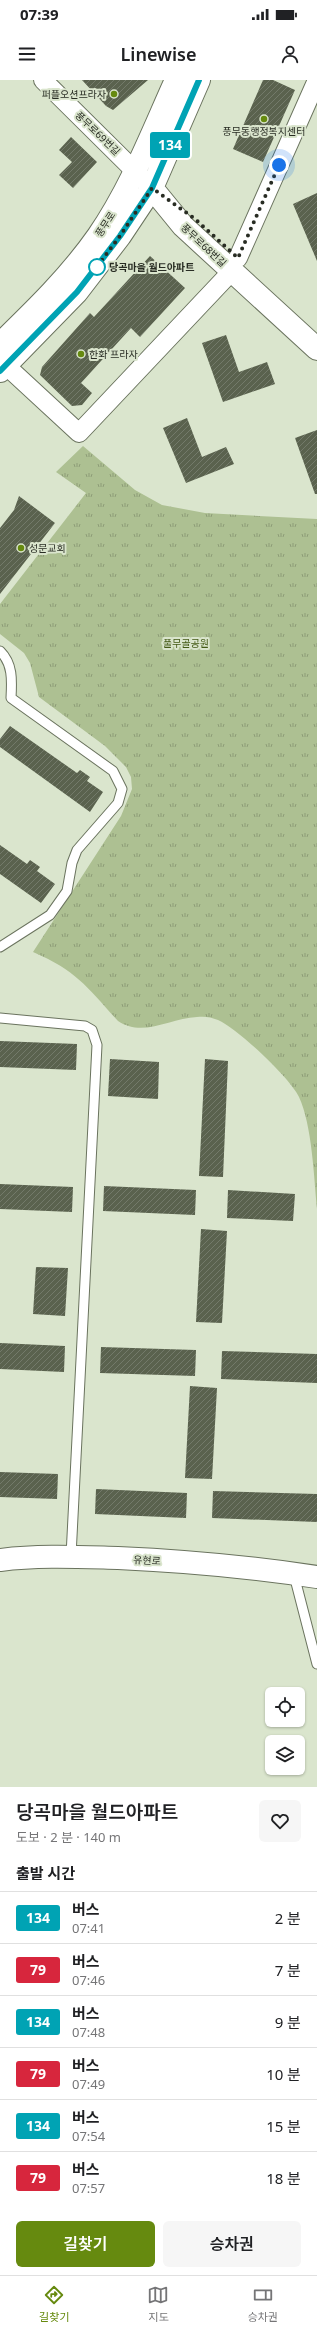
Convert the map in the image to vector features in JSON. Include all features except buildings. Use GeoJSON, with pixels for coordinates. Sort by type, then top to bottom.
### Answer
{"type":"FeatureCollection","features":[{"type":"Feature","properties":{"kind":"street","name":"풍무로69번길"},"geometry":{"type":"LineString","coordinates":[[43,80],[136,170],[152,188]]}},
{"type":"Feature","properties":{"kind":"street","name":"풍무로"},"geometry":{"type":"LineString","coordinates":[[0,344],[56,288],[93,242],[117,205],[136,170],[176,80]]}},
{"type":"Feature","properties":{"kind":"street","name":"풍무로"},"geometry":{"type":"LineString","coordinates":[[2,365],[77,292],[120,236],[152,188],[199,80]]}},
{"type":"Feature","properties":{"kind":"street"},"geometry":{"type":"LineString","coordinates":[[2,365],[79,433],[235,265],[317,80]]}},
{"type":"Feature","properties":{"kind":"street","name":"풍무로68번길"},"geometry":{"type":"LineString","coordinates":[[152,188],[195,219],[235,265],[317,349]]}},
{"type":"Feature","properties":{"kind":"street","name":"풍무로68번길"},"geometry":{"type":"LineString","coordinates":[[235,265],[317,333]]}},
{"type":"Feature","properties":{"kind":"street","name":"유현로"},"geometry":{"type":"LineString","coordinates":[[0,1560],[71,1556],[201,1563],[317,1577]]}},
{"type":"Feature","properties":{"kind":"lane"},"geometry":{"type":"LineString","coordinates":[[0,651],[8,659],[11,668],[11,698],[113,771],[122,789],[118,803],[77,850],[72,862],[67,891],[50,915],[0,947]]}},
{"type":"Feature","properties":{"kind":"lane"},"geometry":{"type":"LineString","coordinates":[[0,1018],[85,1026],[92,1030],[97,1045],[71,1556]]}},
{"type":"Feature","properties":{"kind":"lane"},"geometry":{"type":"LineString","coordinates":[[293,1573],[317,1664]]}},
{"type":"Feature","properties":{"kind":"green space","name":"풀무골공원"},"geometry":{"type":"Polygon","coordinates":[[[83,446],[135,490],[162,505],[205,513],[317,519],[317,1209],[310,1136],[299,1097],[285,1078],[250,1043],[227,1025],[208,1017],[187,1018],[157,1026],[137,1028],[127,1026],[118,1021],[89,989],[71,973],[33,952],[121,816],[132,789],[131,777],[126,767],[105,746],[39,697],[30,663],[24,653],[0,634],[0,604],[86,493],[56,472],[83,446]]]}},
{"type":"Feature","properties":{"kind":"bus line","name":"134"},"geometry":{"type":"LineString","coordinates":[[0,371],[77,292],[120,236],[152,188],[199,80]]}},
{"type":"Feature","properties":{"kind":"place","name":"퍼플오션프라자"},"geometry":{"type":"Point","coordinates":[114,94]}},
{"type":"Feature","properties":{"kind":"place","name":"풍무동행정복지센터"},"geometry":{"type":"Point","coordinates":[264,119]}},
{"type":"Feature","properties":{"kind":"place","name":"당곡마을 월드아파트"},"geometry":{"type":"Point","coordinates":[97,267]}},
{"type":"Feature","properties":{"kind":"place","name":"한화 프라자"},"geometry":{"type":"Point","coordinates":[81,354]}},
{"type":"Feature","properties":{"kind":"place","name":"성문교회"},"geometry":{"type":"Point","coordinates":[21,548]}},
{"type":"Feature","properties":{"kind":"route"},"geometry":{"type":"LineString","coordinates":[[97,267],[93,272],[120,236],[152,188],[195,219],[238,258],[279,165]]}}]}
